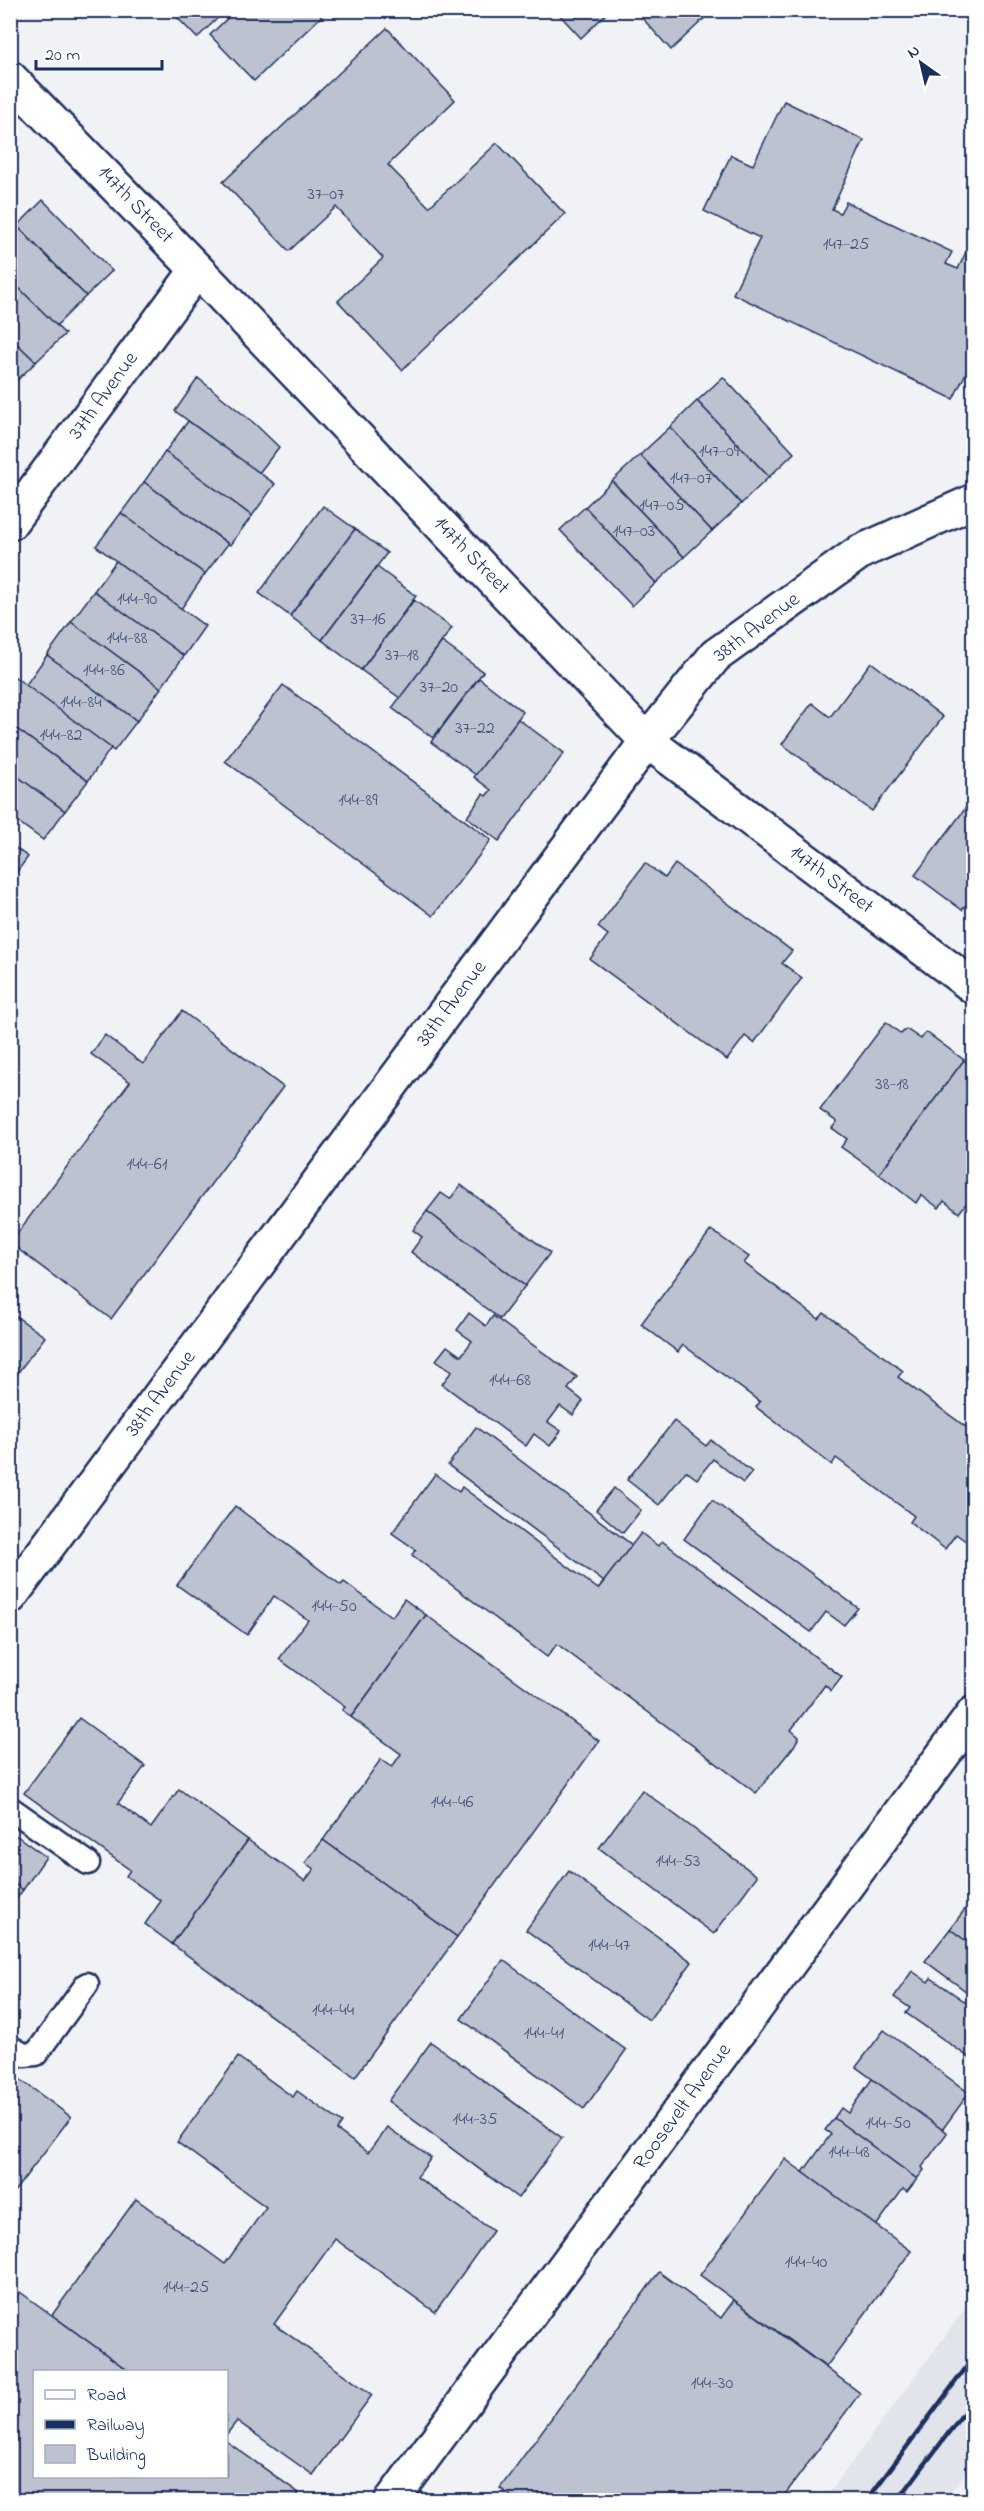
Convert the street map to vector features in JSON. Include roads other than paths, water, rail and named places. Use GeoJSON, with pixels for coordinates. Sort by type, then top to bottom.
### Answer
{"type":"FeatureCollection","features":[{"type":"Feature","properties":{"kind":"street","name":"147th Street"},"geometry":{"type":"LineString","coordinates":[[10,78],[197,270],[647,741],[974,987]]}},
{"type":"Feature","properties":{"kind":"street","name":"37th Avenue"},"geometry":{"type":"LineString","coordinates":[[10,523],[197,270]]}},
{"type":"Feature","properties":{"kind":"street","name":"38th Avenue"},"geometry":{"type":"LineString","coordinates":[[10,1597],[647,741],[715,656],[860,552],[974,501]]}},
{"type":"Feature","properties":{"kind":"street","name":"Roosevelt Avenue"},"geometry":{"type":"LineString","coordinates":[[392,2500],[974,1713]]}},
{"type":"Feature","properties":{"kind":"lane"},"geometry":{"type":"LineString","coordinates":[[10,1808],[88,1863]]}},
{"type":"Feature","properties":{"kind":"lane"},"geometry":{"type":"LineString","coordinates":[[10,2047],[24,2055],[36,2054],[87,1984]]}},
{"type":"Feature","properties":{"kind":"railway"},"geometry":{"type":"LineString","coordinates":[[867,2500],[974,2357]]}},
{"type":"Feature","properties":{"kind":"railway"},"geometry":{"type":"LineString","coordinates":[[898,2500],[974,2399]]}}]}
